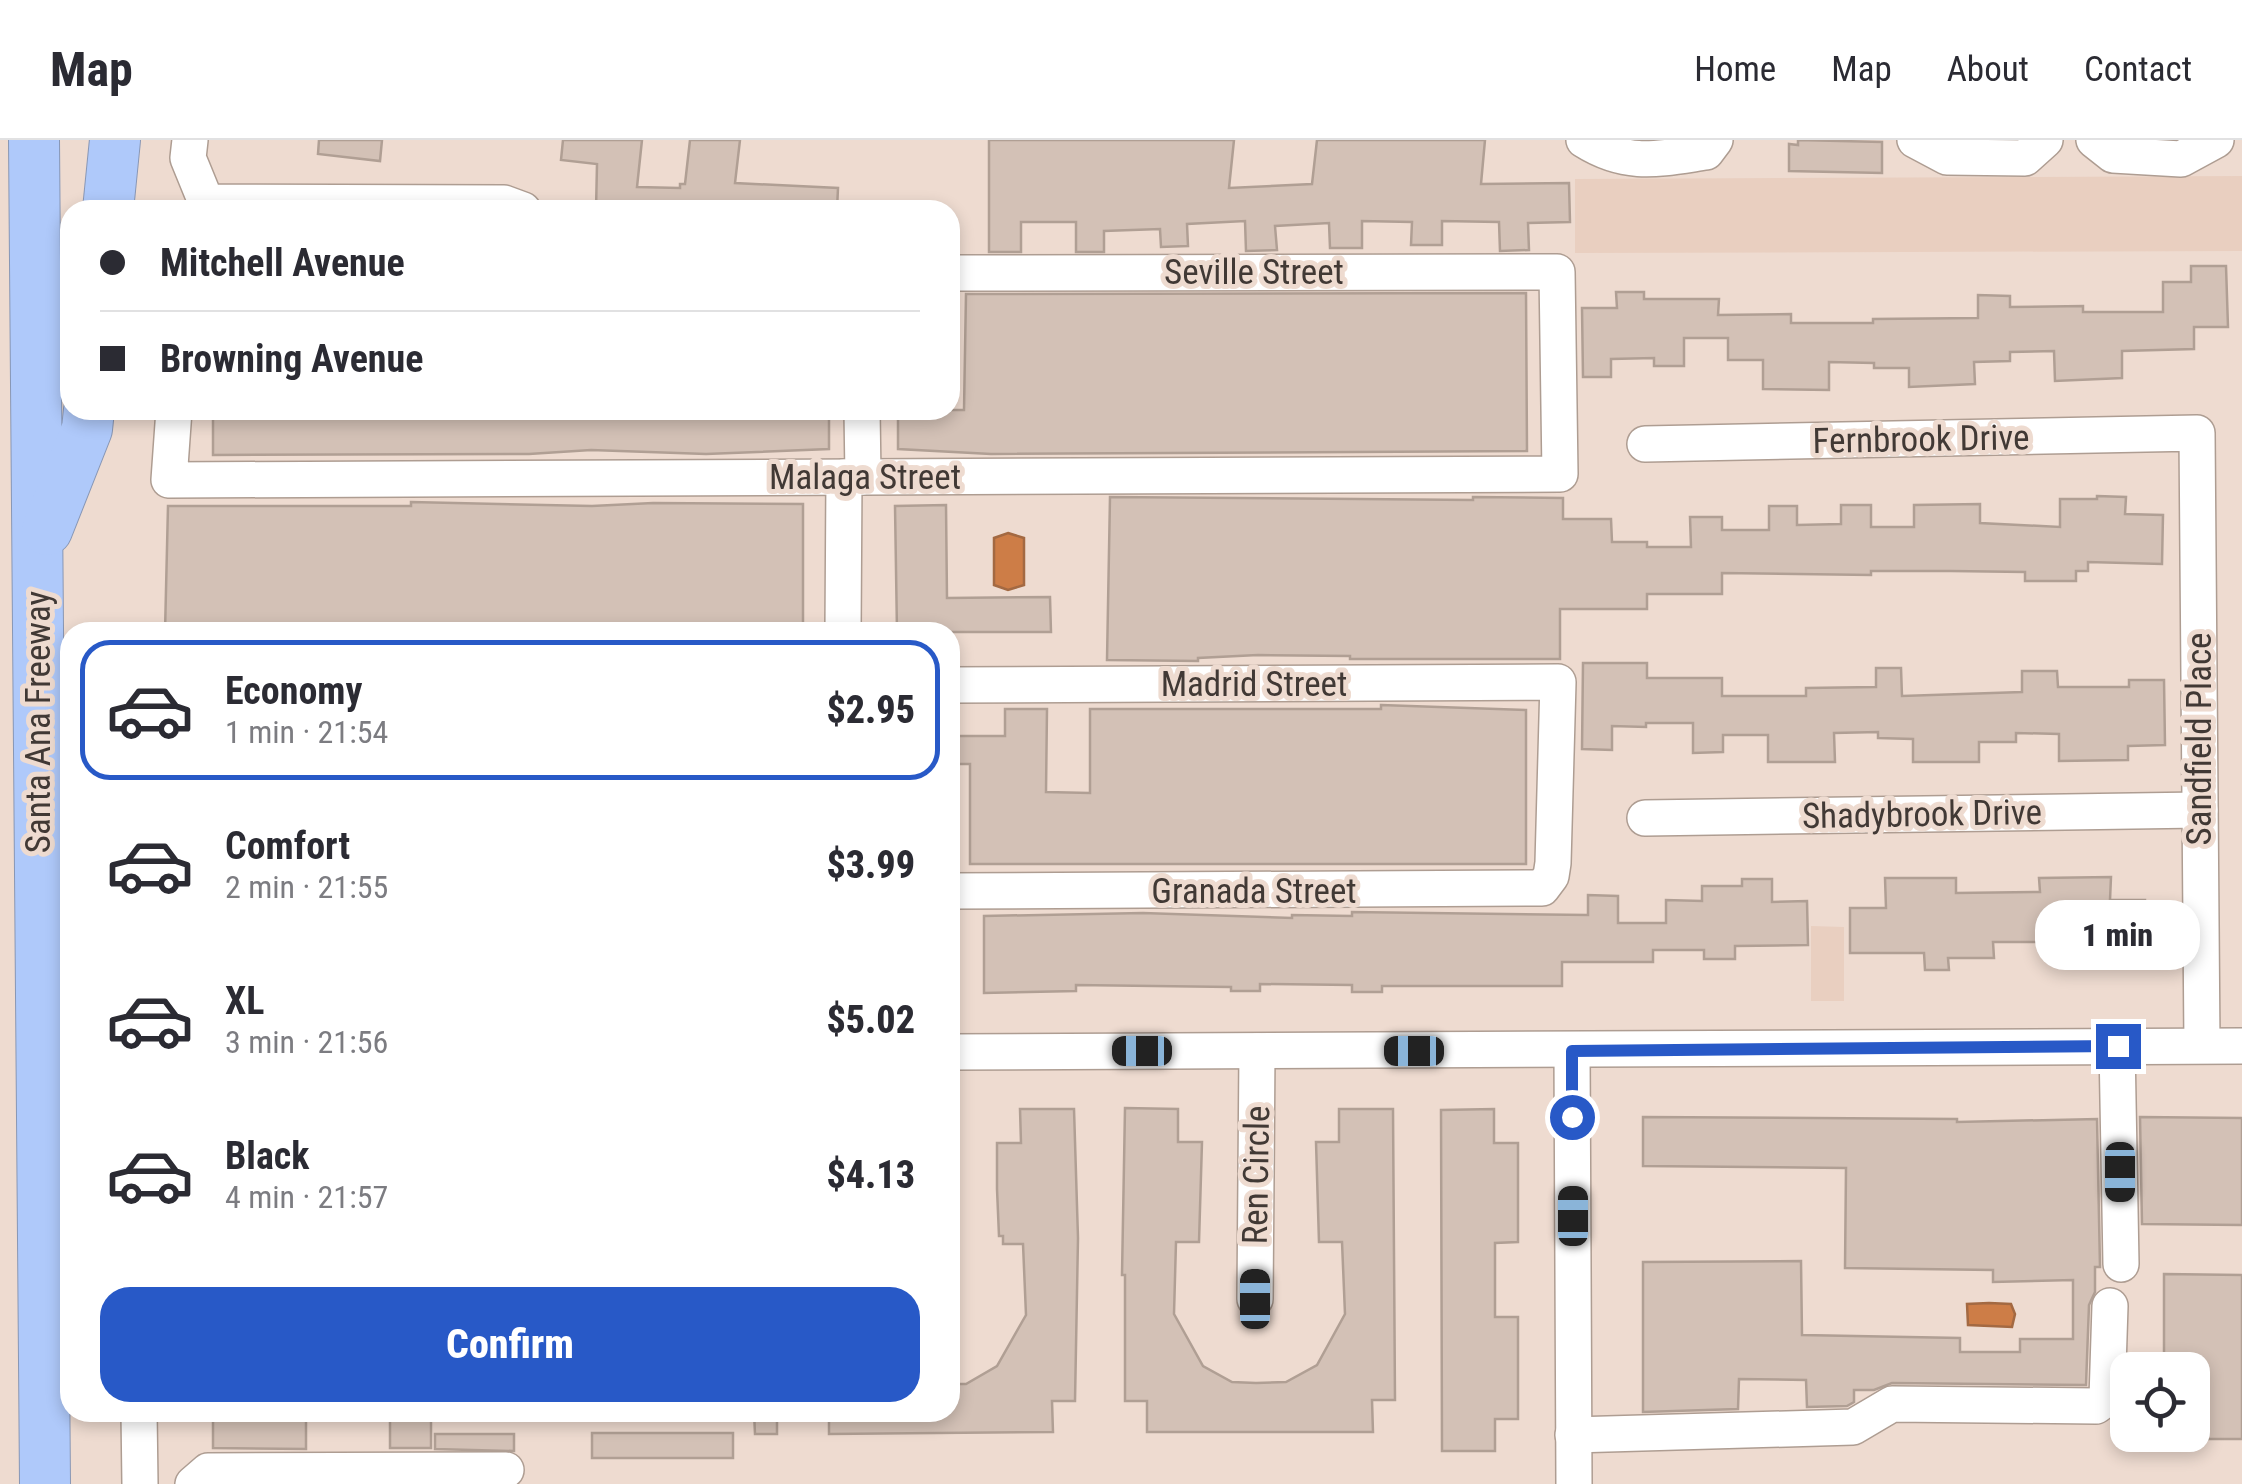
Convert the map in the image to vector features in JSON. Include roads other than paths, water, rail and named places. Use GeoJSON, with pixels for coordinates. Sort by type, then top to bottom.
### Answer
{"type":"FeatureCollection","features":[{"type":"Feature","properties":{"kind":"highway","name":"Santa Ana Freeway"},"geometry":{"type":"LineString","coordinates":[[34,140],[45,1484]]}},
{"type":"Feature","properties":{"kind":"highway"},"geometry":{"type":"LineString","coordinates":[[109,200],[115,140]]}},
{"type":"Feature","properties":{"kind":"highway"},"geometry":{"type":"LineString","coordinates":[[38,553],[88,420]]}},
{"type":"Feature","properties":{"kind":"street"},"geometry":{"type":"LineString","coordinates":[[190,140],[188,158],[205,200]]}},
{"type":"Feature","properties":{"kind":"street"},"geometry":{"type":"LineString","coordinates":[[1584,140],[1610,156],[1657,160],[1706,152],[1715,140]]}},
{"type":"Feature","properties":{"kind":"street"},"geometry":{"type":"LineString","coordinates":[[1914,140],[1946,157],[2024,158],[2045,140]]}},
{"type":"Feature","properties":{"kind":"street"},"geometry":{"type":"LineString","coordinates":[[2094,140],[2113,155],[2181,159],[2216,140]]}},
{"type":"Feature","properties":{"kind":"street","name":"Seville Street"},"geometry":{"type":"LineString","coordinates":[[960,273],[1557,272],[1560,474]]}},
{"type":"Feature","properties":{"kind":"street","name":"Malaga Street"},"geometry":{"type":"LineString","coordinates":[[173,420],[169,480],[1560,474]]}},
{"type":"Feature","properties":{"kind":"street"},"geometry":{"type":"LineString","coordinates":[[844,622],[861,420]]}},
{"type":"Feature","properties":{"kind":"street","name":"Fernbrook Drive"},"geometry":{"type":"LineString","coordinates":[[1644,444],[2197,433]]}},
{"type":"Feature","properties":{"kind":"street","name":"Sandfield Place"},"geometry":{"type":"LineString","coordinates":[[2197,433],[2202,1045]]}},
{"type":"Feature","properties":{"kind":"street","name":"Madrid Street"},"geometry":{"type":"LineString","coordinates":[[960,685],[1558,682],[1551,876]]}},
{"type":"Feature","properties":{"kind":"street","name":"Shadybrook Drive"},"geometry":{"type":"LineString","coordinates":[[1645,818],[2200,810]]}},
{"type":"Feature","properties":{"kind":"street","name":"Granada Street"},"geometry":{"type":"LineString","coordinates":[[960,891],[1528,891],[1542,888],[1551,876]]}},
{"type":"Feature","properties":{"kind":"street"},"geometry":{"type":"LineString","coordinates":[[2118,1046],[2121,1264]]}},
{"type":"Feature","properties":{"kind":"street"},"geometry":{"type":"LineString","coordinates":[[960,1052],[2242,1046]]}},
{"type":"Feature","properties":{"kind":"street","name":"Ren Circle"},"geometry":{"type":"LineString","coordinates":[[1255,1299],[1257,1051]]}},
{"type":"Feature","properties":{"kind":"street"},"geometry":{"type":"LineString","coordinates":[[1572,1051],[1574,1484]]}},
{"type":"Feature","properties":{"kind":"street"},"geometry":{"type":"LineString","coordinates":[[1574,1436],[1853,1426],[1892,1404],[2096,1406],[2107,1398],[2110,1306]]}},
{"type":"Feature","properties":{"kind":"street"},"geometry":{"type":"LineString","coordinates":[[139,1422],[140,1484]]}},
{"type":"Feature","properties":{"kind":"street"},"geometry":{"type":"LineString","coordinates":[[200,1477],[506,1470]]}}]}
